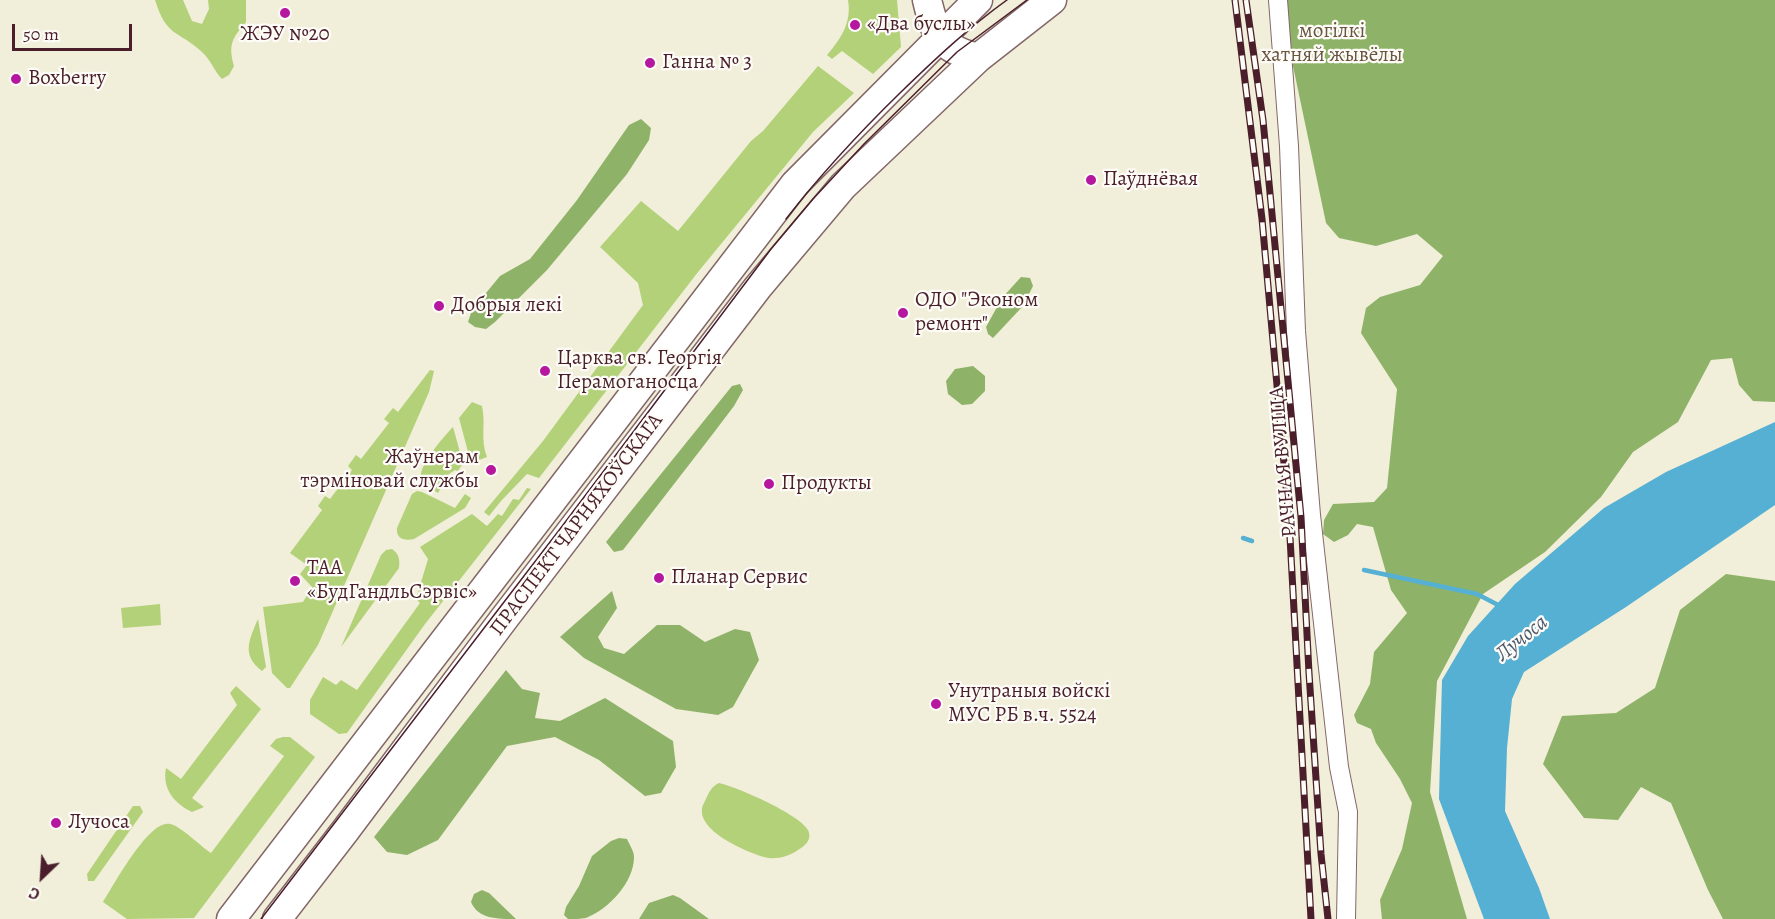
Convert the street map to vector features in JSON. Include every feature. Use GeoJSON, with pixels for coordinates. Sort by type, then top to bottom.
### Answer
{"type":"FeatureCollection","features":[{"type":"Feature","properties":{"kind":"main road"},"geometry":{"type":"LineString","coordinates":[[927,0],[940,38],[957,52],[978,58],[984,31],[982,0]]}},
{"type":"Feature","properties":{"kind":"main road","name":"ПРАСПЕКТ ЧАРНЯХОЎСКАГА"},"geometry":{"type":"LineString","coordinates":[[231,919],[795,184],[978,0]]}},
{"type":"Feature","properties":{"kind":"main road","name":"ПРАСПЕКТ ЧАРНЯХОЎСКАГА"},"geometry":{"type":"LineString","coordinates":[[277,919],[758,287],[843,186],[978,58],[1053,0]]}},
{"type":"Feature","properties":{"kind":"street","name":"РАЧНАЯ ВУЛІЦА"},"geometry":{"type":"LineString","coordinates":[[1278,0],[1289,146],[1296,331],[1311,515],[1339,767],[1348,812],[1346,919]]}},
{"type":"Feature","properties":{"kind":"green space"},"geometry":{"type":"Polygon","coordinates":[[[155,0],[183,0],[192,21],[202,24],[209,9],[208,0],[246,0],[246,22],[232,42],[231,53],[234,66],[229,75],[222,79],[202,52],[169,27],[159,12],[155,0]]]}},
{"type":"Feature","properties":{"kind":"green space"},"geometry":{"type":"Polygon","coordinates":[[[848,0],[897,0],[901,47],[873,74],[842,51],[832,59],[827,55],[837,43],[847,23],[848,0]]]}},
{"type":"Feature","properties":{"kind":"green space","name":"могілкі хатняй жывёлы"},"geometry":{"type":"Polygon","coordinates":[[[1286,0],[1775,0],[1775,402],[1753,401],[1739,385],[1732,358],[1711,360],[1678,422],[1633,452],[1601,497],[1545,552],[1483,594],[1437,681],[1430,792],[1467,919],[1382,919],[1380,900],[1402,849],[1412,803],[1400,779],[1376,743],[1371,729],[1357,723],[1354,715],[1370,684],[1374,652],[1407,613],[1391,590],[1373,527],[1357,524],[1348,535],[1334,542],[1323,534],[1324,520],[1333,504],[1374,502],[1387,488],[1397,389],[1361,333],[1366,308],[1380,297],[1420,285],[1443,256],[1417,234],[1376,246],[1339,238],[1326,223],[1285,28],[1286,0]]]}},
{"type":"Feature","properties":{"kind":"green space"},"geometry":{"type":"Polygon","coordinates":[[[818,66],[854,93],[813,132],[698,272],[539,478],[527,474],[489,516],[484,512],[543,441],[643,305],[638,283],[600,247],[641,201],[678,231],[751,141],[763,131],[818,66]]]}},
{"type":"Feature","properties":{"kind":"green space"},"geometry":{"type":"Polygon","coordinates":[[[641,119],[651,128],[649,140],[627,174],[547,270],[486,329],[475,327],[468,322],[472,310],[500,276],[530,259],[577,200],[629,125],[641,119]]]}},
{"type":"Feature","properties":{"kind":"green space"},"geometry":{"type":"Polygon","coordinates":[[[1021,277],[1030,278],[1033,286],[1023,306],[993,338],[988,334],[986,327],[1002,298],[1021,277]]]}},
{"type":"Feature","properties":{"kind":"green space"},"geometry":{"type":"Polygon","coordinates":[[[973,366],[985,376],[985,391],[972,404],[962,405],[948,394],[946,381],[955,369],[973,366]]]}},
{"type":"Feature","properties":{"kind":"green space"},"geometry":{"type":"Polygon","coordinates":[[[430,370],[434,371],[429,392],[318,645],[290,688],[287,688],[272,673],[263,607],[303,602],[312,587],[300,574],[307,565],[290,553],[322,510],[318,506],[325,496],[330,499],[352,470],[348,466],[356,455],[361,459],[389,423],[384,419],[393,408],[398,412],[430,370]]]}},
{"type":"Feature","properties":{"kind":"green space"},"geometry":{"type":"Polygon","coordinates":[[[740,384],[743,390],[734,406],[623,550],[614,552],[606,542],[732,386],[740,384]]]}},
{"type":"Feature","properties":{"kind":"green space"},"geometry":{"type":"Polygon","coordinates":[[[472,402],[482,406],[487,457],[471,463],[459,418],[472,402]]]}},
{"type":"Feature","properties":{"kind":"green space"},"geometry":{"type":"Polygon","coordinates":[[[453,427],[463,463],[458,471],[455,470],[449,474],[438,493],[424,483],[421,473],[433,451],[453,427]]]}},
{"type":"Feature","properties":{"kind":"green space"},"geometry":{"type":"Polygon","coordinates":[[[527,488],[531,489],[425,624],[347,733],[339,734],[310,714],[310,700],[323,677],[336,685],[341,680],[357,690],[420,603],[416,599],[428,559],[420,547],[472,514],[487,526],[498,514],[502,516],[513,499],[519,500],[527,488]]]}},
{"type":"Feature","properties":{"kind":"green space"},"geometry":{"type":"Polygon","coordinates":[[[417,491],[455,508],[465,494],[471,498],[465,508],[414,539],[407,540],[399,537],[397,528],[412,494],[417,491]]]}},
{"type":"Feature","properties":{"kind":"green space"},"geometry":{"type":"Polygon","coordinates":[[[392,549],[398,557],[399,568],[341,647],[381,555],[386,550],[392,549]]]}},
{"type":"Feature","properties":{"kind":"green space"},"geometry":{"type":"Polygon","coordinates":[[[1726,574],[1775,581],[1775,919],[1723,919],[1708,890],[1671,803],[1641,787],[1618,820],[1584,818],[1543,764],[1562,716],[1616,713],[1655,688],[1680,610],[1726,574]]]}},
{"type":"Feature","properties":{"kind":"green space"},"geometry":{"type":"Polygon","coordinates":[[[612,591],[617,608],[598,637],[604,648],[624,654],[657,625],[680,625],[705,642],[735,629],[750,632],[759,660],[733,707],[718,715],[676,709],[584,658],[560,637],[612,591]]]}},
{"type":"Feature","properties":{"kind":"green space"},"geometry":{"type":"Polygon","coordinates":[[[160,604],[161,625],[123,628],[121,608],[160,604]]]}},
{"type":"Feature","properties":{"kind":"green space"},"geometry":{"type":"Polygon","coordinates":[[[258,619],[266,667],[262,671],[255,665],[249,653],[250,640],[258,619]]]}},
{"type":"Feature","properties":{"kind":"green space"},"geometry":{"type":"Polygon","coordinates":[[[506,670],[522,689],[540,693],[535,718],[560,721],[605,698],[673,741],[676,767],[661,793],[645,796],[599,760],[555,737],[507,746],[438,840],[407,855],[387,852],[374,837],[506,670]]]}},
{"type":"Feature","properties":{"kind":"green space"},"geometry":{"type":"Polygon","coordinates":[[[236,686],[261,709],[192,798],[204,807],[192,812],[171,795],[166,782],[166,768],[181,779],[237,705],[230,693],[236,686]]]}},
{"type":"Feature","properties":{"kind":"green space"},"geometry":{"type":"Polygon","coordinates":[[[290,737],[315,757],[194,918],[127,919],[103,902],[142,842],[162,825],[170,824],[185,832],[211,853],[284,756],[270,746],[276,739],[290,737]]]}},
{"type":"Feature","properties":{"kind":"green space"},"geometry":{"type":"Polygon","coordinates":[[[719,783],[753,795],[793,816],[808,830],[809,837],[806,843],[792,854],[772,858],[756,854],[726,840],[708,826],[702,809],[710,790],[719,783]]]}},
{"type":"Feature","properties":{"kind":"green space"},"geometry":{"type":"Polygon","coordinates":[[[133,806],[140,806],[143,812],[94,881],[88,881],[87,874],[133,806]]]}},
{"type":"Feature","properties":{"kind":"green space"},"geometry":{"type":"Polygon","coordinates":[[[619,838],[627,839],[634,855],[630,876],[625,885],[619,894],[595,914],[586,918],[568,919],[564,915],[566,907],[579,886],[592,856],[611,841],[619,838]]]}},
{"type":"Feature","properties":{"kind":"green space"},"geometry":{"type":"Polygon","coordinates":[[[482,890],[489,893],[516,919],[489,917],[478,912],[471,902],[474,894],[482,890]]]}},
{"type":"Feature","properties":{"kind":"green space"},"geometry":{"type":"Polygon","coordinates":[[[673,895],[709,919],[639,919],[649,903],[673,895]]]}},
{"type":"Feature","properties":{"kind":"water"},"geometry":{"type":"Polygon","coordinates":[[[1775,422],[1775,505],[1626,607],[1524,672],[1512,699],[1507,748],[1505,811],[1550,919],[1484,919],[1439,799],[1442,680],[1468,636],[1515,584],[1604,508],[1666,472],[1775,422]]]}},
{"type":"Feature","properties":{"kind":"waterway"},"geometry":{"type":"LineString","coordinates":[[1243,538],[1252,541]]}},
{"type":"Feature","properties":{"kind":"waterway"},"geometry":{"type":"LineString","coordinates":[[1364,570],[1477,594],[1500,606]]}},
{"type":"Feature","properties":{"kind":"tram line"},"geometry":{"type":"LineString","coordinates":[[786,219],[827,170],[885,108],[926,68],[1007,0]]}},
{"type":"Feature","properties":{"kind":"tram line"},"geometry":{"type":"LineString","coordinates":[[261,919],[771,249],[864,144],[957,52],[1027,0]]}},
{"type":"Feature","properties":{"kind":"railway"},"geometry":{"type":"LineString","coordinates":[[1235,0],[1262,219],[1289,519],[1311,919]]}},
{"type":"Feature","properties":{"kind":"railway"},"geometry":{"type":"LineString","coordinates":[[1246,0],[1263,120],[1301,517],[1321,854],[1328,919]]}},
{"type":"Feature","properties":{"kind":"place","name":"ЖЭУ №20"},"geometry":{"type":"Point","coordinates":[285,13]}},
{"type":"Feature","properties":{"kind":"place","name":"«Два буслы»"},"geometry":{"type":"Point","coordinates":[855,25]}},
{"type":"Feature","properties":{"kind":"place","name":"Ганна № 3"},"geometry":{"type":"Point","coordinates":[650,63]}},
{"type":"Feature","properties":{"kind":"place","name":"Boxberry"},"geometry":{"type":"Point","coordinates":[16,79]}},
{"type":"Feature","properties":{"kind":"place","name":"Паўднёвая"},"geometry":{"type":"Point","coordinates":[1091,180]}},
{"type":"Feature","properties":{"kind":"place","name":"Добрыя лекі"},"geometry":{"type":"Point","coordinates":[439,306]}},
{"type":"Feature","properties":{"kind":"place","name":"ОДО \"Эконом ремонт\""},"geometry":{"type":"Point","coordinates":[903,313]}},
{"type":"Feature","properties":{"kind":"place","name":"Царква св. Георгія Перамоганосца"},"geometry":{"type":"Point","coordinates":[545,371]}},
{"type":"Feature","properties":{"kind":"place","name":"Жаўнерам тэрміновай службы"},"geometry":{"type":"Point","coordinates":[491,470]}},
{"type":"Feature","properties":{"kind":"place","name":"Продукты"},"geometry":{"type":"Point","coordinates":[769,484]}},
{"type":"Feature","properties":{"kind":"place","name":"Планар Сервис"},"geometry":{"type":"Point","coordinates":[659,578]}},
{"type":"Feature","properties":{"kind":"place","name":"ТАА «БудГандльСэрвіс»"},"geometry":{"type":"Point","coordinates":[295,581]}},
{"type":"Feature","properties":{"kind":"place","name":"Унутраныя войскі МУС РБ в.ч. 5524"},"geometry":{"type":"Point","coordinates":[936,704]}},
{"type":"Feature","properties":{"kind":"place","name":"Лучоса"},"geometry":{"type":"Point","coordinates":[56,823]}}]}
